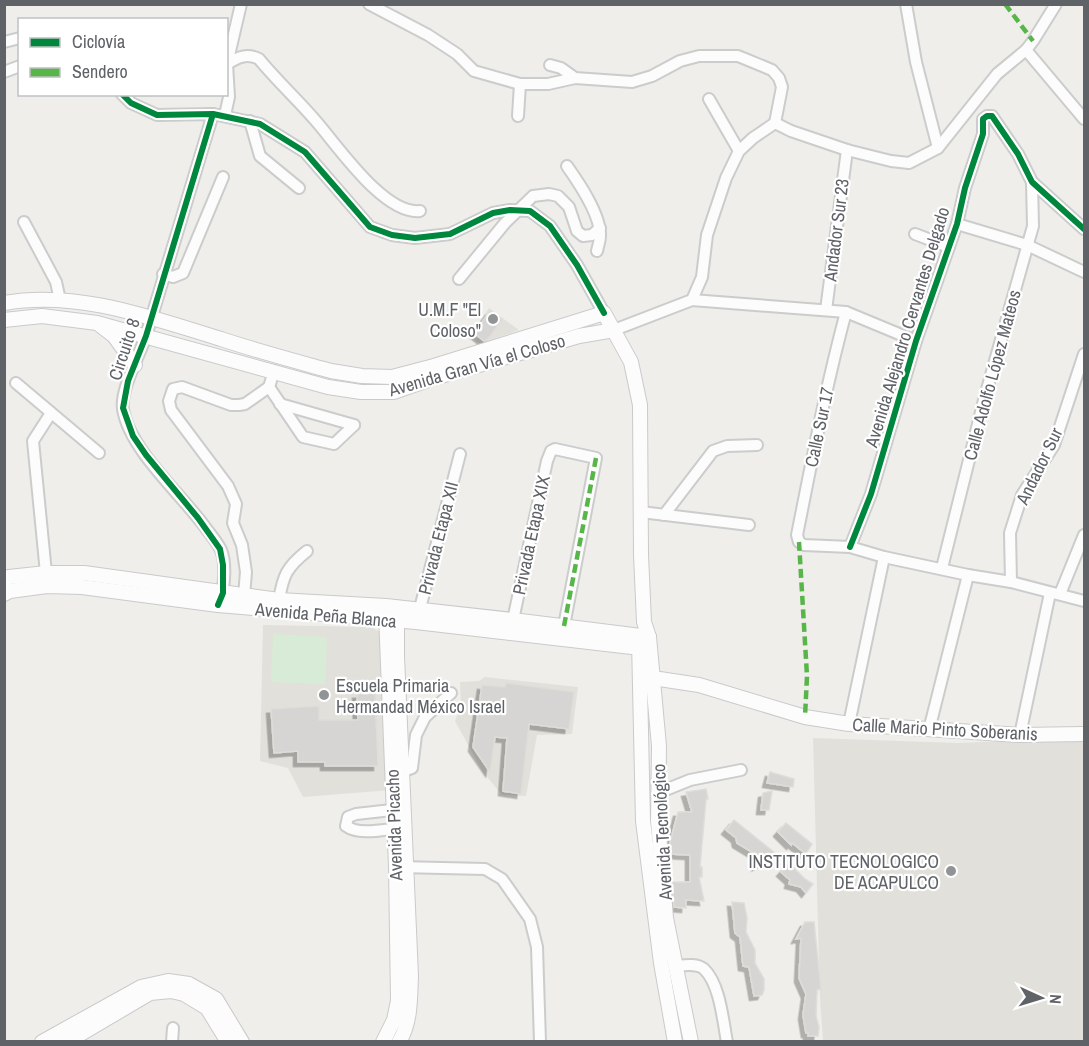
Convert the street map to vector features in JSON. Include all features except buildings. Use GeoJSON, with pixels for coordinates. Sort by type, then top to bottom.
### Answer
{"type":"FeatureCollection","features":[{"type":"Feature","properties":{"kind":"main road","name":"Avenida Gran Vía el Coloso"},"geometry":{"type":"LineString","coordinates":[[4,303],[32,299],[92,304],[150,318],[332,371],[362,376],[392,377],[604,313]]}},
{"type":"Feature","properties":{"kind":"main road","name":"Avenida Tecnológico"},"geometry":{"type":"LineString","coordinates":[[604,313],[631,362],[640,405],[644,622],[643,821],[661,963],[675,1041]]}},
{"type":"Feature","properties":{"kind":"main road","name":"Avenida Gran Vía el Coloso"},"geometry":{"type":"LineString","coordinates":[[4,320],[42,316],[97,323],[328,387],[361,392],[394,392],[434,378],[579,336],[614,330]]}},
{"type":"Feature","properties":{"kind":"main road"},"geometry":{"type":"LineString","coordinates":[[97,323],[114,336],[135,365]]}},
{"type":"Feature","properties":{"kind":"main road","name":"Avenida Peña Blanca"},"geometry":{"type":"LineString","coordinates":[[4,580],[9,577],[46,573],[84,573],[220,599],[244,596],[392,614]]}},
{"type":"Feature","properties":{"kind":"main road","name":"Avenida Peña Blanca"},"geometry":{"type":"LineString","coordinates":[[4,594],[10,591],[47,586],[82,586],[392,614],[513,620],[564,626],[644,644]]}},
{"type":"Feature","properties":{"kind":"main road","name":"Avenida Picacho"},"geometry":{"type":"LineString","coordinates":[[392,614],[397,656],[403,771],[399,809]]}},
{"type":"Feature","properties":{"kind":"main road","name":"Avenida Picacho"},"geometry":{"type":"LineString","coordinates":[[392,614],[401,867],[410,1002],[407,1022],[399,1041]]}},
{"type":"Feature","properties":{"kind":"main road","name":"Avenida Peña Blanca"},"geometry":{"type":"LineString","coordinates":[[418,616],[623,646],[644,644]]}},
{"type":"Feature","properties":{"kind":"main road","name":"Avenida Tecnológico"},"geometry":{"type":"LineString","coordinates":[[644,644],[653,678],[658,746],[658,820],[666,918],[691,1041]]}},
{"type":"Feature","properties":{"kind":"main road","name":"Calle Mario Pinto Soberanis"},"geometry":{"type":"LineString","coordinates":[[653,678],[699,685],[805,717],[849,724],[1020,735],[1084,734]]}},
{"type":"Feature","properties":{"kind":"main road","name":"Avenida Picacho"},"geometry":{"type":"LineString","coordinates":[[383,1041],[394,1020],[398,1001],[401,867]]}},
{"type":"Feature","properties":{"kind":"main road"},"geometry":{"type":"LineString","coordinates":[[42,1041],[141,987],[168,981],[189,984],[216,999],[242,1041]]}},
{"type":"Feature","properties":{"kind":"main road"},"geometry":{"type":"LineString","coordinates":[[67,1041],[150,993],[171,991],[184,994],[207,1008],[228,1041]]}},
{"type":"Feature","properties":{"kind":"street"},"geometry":{"type":"LineString","coordinates":[[228,60],[242,4]]}},
{"type":"Feature","properties":{"kind":"street"},"geometry":{"type":"LineString","coordinates":[[369,4],[428,35],[457,54],[474,71],[520,84],[548,84],[575,78],[632,82],[652,76],[680,61],[699,56],[738,56],[772,70],[779,78],[782,87],[775,123],[739,151],[726,178],[707,236],[702,277],[692,300]]}},
{"type":"Feature","properties":{"kind":"street"},"geometry":{"type":"LineString","coordinates":[[906,4],[916,62],[939,148]]}},
{"type":"Feature","properties":{"kind":"street"},"geometry":{"type":"LineString","coordinates":[[775,123],[791,131],[847,150],[909,163],[939,148],[997,74],[1026,50],[1050,17],[1056,4]]}},
{"type":"Feature","properties":{"kind":"street"},"geometry":{"type":"LineString","coordinates":[[1026,50],[1084,119]]}},
{"type":"Feature","properties":{"kind":"street"},"geometry":{"type":"LineString","coordinates":[[228,63],[239,57],[252,56],[259,59],[315,120],[364,179],[390,202],[409,212],[420,211]]}},
{"type":"Feature","properties":{"kind":"street"},"geometry":{"type":"LineString","coordinates":[[550,65],[561,68],[575,78]]}},
{"type":"Feature","properties":{"kind":"street"},"geometry":{"type":"LineString","coordinates":[[518,116],[520,84]]}},
{"type":"Feature","properties":{"kind":"street"},"geometry":{"type":"LineString","coordinates":[[124,96],[131,103],[157,115],[225,115],[260,124],[305,152],[370,227],[392,235],[416,238],[450,234],[493,213],[518,210],[530,212],[550,226],[577,265],[604,313]]}},
{"type":"Feature","properties":{"kind":"street"},"geometry":{"type":"LineString","coordinates":[[225,115],[228,96]]}},
{"type":"Feature","properties":{"kind":"street"},"geometry":{"type":"LineString","coordinates":[[709,99],[739,151]]}},
{"type":"Feature","properties":{"kind":"street","name":"Circuito 8"},"geometry":{"type":"LineString","coordinates":[[213,114],[146,336],[128,381],[123,408],[133,436],[146,455],[198,518],[220,549],[223,564],[220,599]]}},
{"type":"Feature","properties":{"kind":"street","name":"Avenida Alejandro Cervantes Delgado"},"geometry":{"type":"LineString","coordinates":[[850,547],[871,494],[916,341],[957,224],[965,188],[982,134],[983,119],[987,116],[992,116],[1018,154],[1032,182]]}},
{"type":"Feature","properties":{"kind":"street"},"geometry":{"type":"LineString","coordinates":[[250,121],[260,156],[299,188]]}},
{"type":"Feature","properties":{"kind":"street","name":"Andador Sur 23"},"geometry":{"type":"LineString","coordinates":[[826,310],[847,150]]}},
{"type":"Feature","properties":{"kind":"street"},"geometry":{"type":"LineString","coordinates":[[567,166],[587,196],[600,228],[597,251]]}},
{"type":"Feature","properties":{"kind":"street"},"geometry":{"type":"LineString","coordinates":[[163,274],[173,276],[183,273],[223,177]]}},
{"type":"Feature","properties":{"kind":"street"},"geometry":{"type":"LineString","coordinates":[[1032,182],[1084,229]]}},
{"type":"Feature","properties":{"kind":"street","name":"Calle Adolfo López Mateos"},"geometry":{"type":"LineString","coordinates":[[942,568],[984,400],[1033,226],[1032,182]]}},
{"type":"Feature","properties":{"kind":"street"},"geometry":{"type":"LineString","coordinates":[[459,279],[518,210],[533,196],[549,194],[558,196],[569,207],[577,231],[583,236],[592,235],[600,228]]}},
{"type":"Feature","properties":{"kind":"street"},"geometry":{"type":"LineString","coordinates":[[24,222],[56,282],[60,300]]}},
{"type":"Feature","properties":{"kind":"street"},"geometry":{"type":"LineString","coordinates":[[957,224],[1027,245],[1084,273]]}},
{"type":"Feature","properties":{"kind":"street"},"geometry":{"type":"LineString","coordinates":[[915,234],[949,247]]}},
{"type":"Feature","properties":{"kind":"street","name":"Avenida Gran Vía el Coloso"},"geometry":{"type":"LineString","coordinates":[[614,330],[692,300],[846,312],[916,341]]}},
{"type":"Feature","properties":{"kind":"street","name":"Calle Sur 17"},"geometry":{"type":"LineString","coordinates":[[846,312],[833,362],[797,535],[799,542],[804,545],[850,547]]}},
{"type":"Feature","properties":{"kind":"street","name":"Andador Sur"},"geometry":{"type":"LineString","coordinates":[[1011,582],[1010,533],[1022,495],[1054,445],[1084,354]]}},
{"type":"Feature","properties":{"kind":"street"},"geometry":{"type":"LineString","coordinates":[[244,596],[246,572],[244,554],[233,523],[236,504],[228,486],[171,410],[170,401],[173,389],[182,387],[231,405],[245,404],[269,387],[274,371]]}},
{"type":"Feature","properties":{"kind":"street"},"geometry":{"type":"LineString","coordinates":[[16,383],[99,453]]}},
{"type":"Feature","properties":{"kind":"street"},"geometry":{"type":"LineString","coordinates":[[269,387],[280,405],[303,437],[334,444],[354,425],[280,405]]}},
{"type":"Feature","properties":{"kind":"street"},"geometry":{"type":"LineString","coordinates":[[46,573],[33,441],[51,413]]}},
{"type":"Feature","properties":{"kind":"street"},"geometry":{"type":"LineString","coordinates":[[664,515],[713,451],[727,446],[757,445]]}},
{"type":"Feature","properties":{"kind":"street","name":"Privada Etapa XIX"},"geometry":{"type":"LineString","coordinates":[[513,620],[547,460],[551,451],[555,449],[596,459],[564,626]]}},
{"type":"Feature","properties":{"kind":"street","name":"Privada Etapa XII"},"geometry":{"type":"LineString","coordinates":[[418,616],[460,454]]}},
{"type":"Feature","properties":{"kind":"street"},"geometry":{"type":"LineString","coordinates":[[641,512],[749,525]]}},
{"type":"Feature","properties":{"kind":"street"},"geometry":{"type":"LineString","coordinates":[[1020,735],[1055,594],[1084,534]]}},
{"type":"Feature","properties":{"kind":"street"},"geometry":{"type":"LineString","coordinates":[[850,547],[884,557],[1011,582],[1084,601]]}},
{"type":"Feature","properties":{"kind":"street"},"geometry":{"type":"LineString","coordinates":[[279,600],[282,577],[293,561],[307,551]]}},
{"type":"Feature","properties":{"kind":"street"},"geometry":{"type":"LineString","coordinates":[[849,724],[884,557]]}},
{"type":"Feature","properties":{"kind":"street"},"geometry":{"type":"LineString","coordinates":[[929,730],[968,575]]}},
{"type":"Feature","properties":{"kind":"street"},"geometry":{"type":"LineString","coordinates":[[403,771],[412,768],[417,735],[425,717],[451,693]]}},
{"type":"Feature","properties":{"kind":"street"},"geometry":{"type":"LineString","coordinates":[[658,793],[690,780],[741,770]]}},
{"type":"Feature","properties":{"kind":"street"},"geometry":{"type":"LineString","coordinates":[[399,809],[356,814],[348,817],[346,826],[360,831],[400,828]]}},
{"type":"Feature","properties":{"kind":"street"},"geometry":{"type":"LineString","coordinates":[[401,867],[485,869],[502,879],[530,919],[537,947],[540,1041]]}},
{"type":"Feature","properties":{"kind":"street"},"geometry":{"type":"LineString","coordinates":[[676,966],[693,965],[703,969],[719,1000],[727,1041]]}},
{"type":"Feature","properties":{"kind":"street"},"geometry":{"type":"LineString","coordinates":[[172,1041],[173,1028]]}},
{"type":"Feature","properties":{"kind":"shaded area","name":"U.M.F \"El Coloso\""},"geometry":{"type":"Polygon","coordinates":[[[489,308],[519,330],[480,344],[470,336],[489,308]]]}},
{"type":"Feature","properties":{"kind":"shaded area","name":"Escuela Primaria Hermandad México Israel"},"geometry":{"type":"Polygon","coordinates":[[[263,625],[371,627],[380,632],[391,790],[303,797],[288,768],[260,761],[263,625]]]}},
{"type":"Feature","properties":{"kind":"shaded area"},"geometry":{"type":"Polygon","coordinates":[[[485,677],[578,687],[572,734],[537,735],[526,796],[502,795],[483,772],[455,721],[461,706],[460,682],[479,681],[485,677]]]}},
{"type":"Feature","properties":{"kind":"shaded area","name":"INSTITUTO TECNOLOGICO DE ACAPULCO"},"geometry":{"type":"Polygon","coordinates":[[[813,738],[958,743],[1084,740],[1084,1041],[823,1041],[813,738]]]}},
{"type":"Feature","properties":{"kind":"green space"},"geometry":{"type":"Polygon","coordinates":[[[273,634],[327,637],[325,684],[271,682],[273,634]]]}},
{"type":"Feature","properties":{"kind":"marked path"},"geometry":{"type":"LineString","coordinates":[[1005,4],[1033,41]]}},
{"type":"Feature","properties":{"kind":"marked path"},"geometry":{"type":"LineString","coordinates":[[564,626],[596,458]]}},
{"type":"Feature","properties":{"kind":"marked path"},"geometry":{"type":"LineString","coordinates":[[799,542],[807,676],[805,717]]}},
{"type":"Feature","properties":{"kind":"cycle path"},"geometry":{"type":"LineString","coordinates":[[124,96],[131,103],[157,115],[213,114],[260,124],[305,152],[370,227],[392,235],[415,238],[450,234],[493,213],[510,210],[530,211],[550,226],[577,265],[604,313]]}},
{"type":"Feature","properties":{"kind":"cycle path"},"geometry":{"type":"LineString","coordinates":[[213,114],[146,336],[128,381],[123,408],[133,436],[146,455],[198,518],[220,549],[223,565],[223,593],[218,605]]}},
{"type":"Feature","properties":{"kind":"cycle path"},"geometry":{"type":"LineString","coordinates":[[850,547],[871,494],[916,341],[957,224],[965,188],[983,134],[983,119],[992,116],[1018,154],[1032,182],[1084,229]]}},
{"type":"Feature","properties":{"kind":"place","name":"U.M.F \"El Coloso\""},"geometry":{"type":"Point","coordinates":[493,319]}},
{"type":"Feature","properties":{"kind":"place","name":"Escuela Primaria Hermandad México Israel"},"geometry":{"type":"Point","coordinates":[324,695]}},
{"type":"Feature","properties":{"kind":"place","name":"INSTITUTO TECNOLOGICO DE ACAPULCO"},"geometry":{"type":"Point","coordinates":[951,871]}}]}
